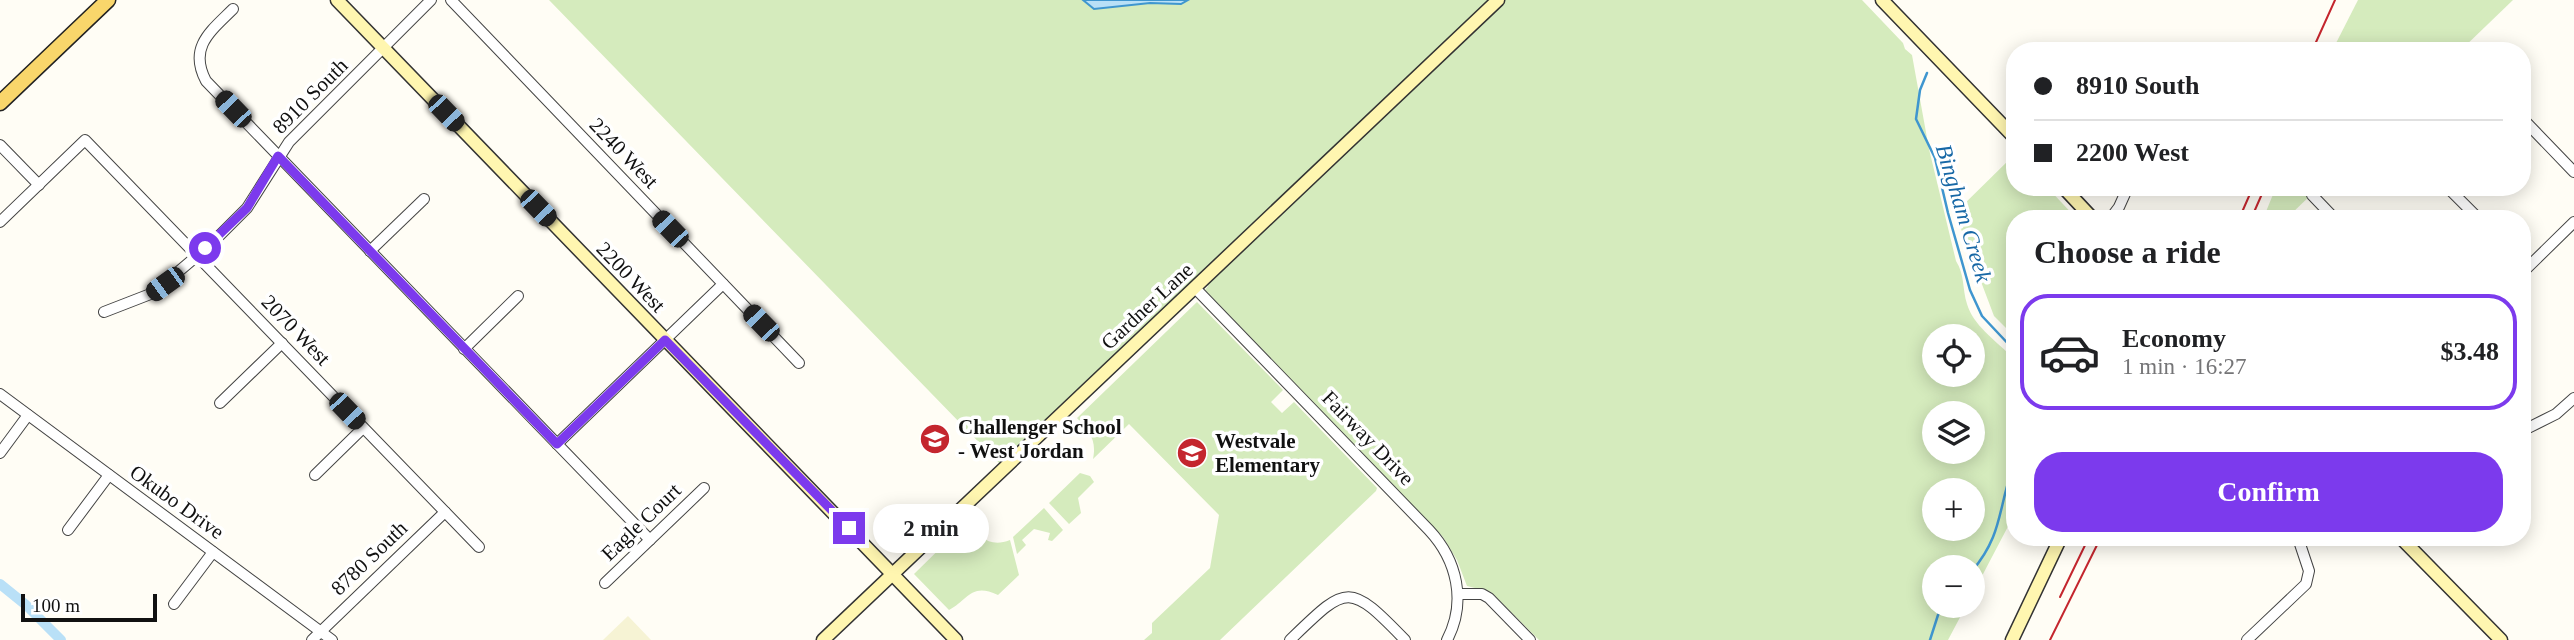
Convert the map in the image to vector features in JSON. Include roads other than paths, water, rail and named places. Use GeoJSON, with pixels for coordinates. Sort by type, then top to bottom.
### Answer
{"type":"FeatureCollection","features":[{"type":"Feature","properties":{"kind":"main road"},"geometry":{"type":"LineString","coordinates":[[0,103],[107,0]]}},
{"type":"Feature","properties":{"kind":"street","name":"2200 West"},"geometry":{"type":"LineString","coordinates":[[337,0],[956,640]]}},
{"type":"Feature","properties":{"kind":"street","name":"8910 South"},"geometry":{"type":"LineString","coordinates":[[104,312],[153,293],[247,208],[289,142],[373,61],[431,0]]}},
{"type":"Feature","properties":{"kind":"street","name":"2240 West"},"geometry":{"type":"LineString","coordinates":[[451,0],[799,363]]}},
{"type":"Feature","properties":{"kind":"street","name":"Gardner Lane"},"geometry":{"type":"LineString","coordinates":[[823,640],[1498,0]]}},
{"type":"Feature","properties":{"kind":"street"},"geometry":{"type":"LineString","coordinates":[[1882,0],[2006,129]]}},
{"type":"Feature","properties":{"kind":"street"},"geometry":{"type":"LineString","coordinates":[[233,9],[202,43],[199,54],[201,72],[214,90],[650,540]]}},
{"type":"Feature","properties":{"kind":"street"},"geometry":{"type":"LineString","coordinates":[[2531,127],[2574,172]]}},
{"type":"Feature","properties":{"kind":"street","name":"2070 West"},"geometry":{"type":"LineString","coordinates":[[38,185],[85,140],[479,547]]}},
{"type":"Feature","properties":{"kind":"street"},"geometry":{"type":"LineString","coordinates":[[0,145],[38,185],[0,222]]}},
{"type":"Feature","properties":{"kind":"street"},"geometry":{"type":"LineString","coordinates":[[2071,196],[2085,210]]}},
{"type":"Feature","properties":{"kind":"street"},"geometry":{"type":"LineString","coordinates":[[2313,196],[2326,210]]}},
{"type":"Feature","properties":{"kind":"street"},"geometry":{"type":"LineString","coordinates":[[2456,196],[2470,210]]}},
{"type":"Feature","properties":{"kind":"street"},"geometry":{"type":"LineString","coordinates":[[370,251],[424,199]]}},
{"type":"Feature","properties":{"kind":"street"},"geometry":{"type":"LineString","coordinates":[[2531,261],[2572,227]]}},
{"type":"Feature","properties":{"kind":"street"},"geometry":{"type":"LineString","coordinates":[[557,444],[723,284]]}},
{"type":"Feature","properties":{"kind":"street","name":"Fairway Drive"},"geometry":{"type":"LineString","coordinates":[[1195,288],[1437,538],[1451,562],[1458,594],[1457,611],[1447,640]]}},
{"type":"Feature","properties":{"kind":"street"},"geometry":{"type":"LineString","coordinates":[[464,349],[518,296]]}},
{"type":"Feature","properties":{"kind":"street"},"geometry":{"type":"LineString","coordinates":[[220,402],[282,343]]}},
{"type":"Feature","properties":{"kind":"street","name":"Okubo Drive"},"geometry":{"type":"LineString","coordinates":[[0,394],[332,640]]}},
{"type":"Feature","properties":{"kind":"street"},"geometry":{"type":"LineString","coordinates":[[2531,426],[2556,414],[2574,398]]}},
{"type":"Feature","properties":{"kind":"street"},"geometry":{"type":"LineString","coordinates":[[0,453],[28,415]]}},
{"type":"Feature","properties":{"kind":"street"},"geometry":{"type":"LineString","coordinates":[[315,475],[363,428]]}},
{"type":"Feature","properties":{"kind":"street"},"geometry":{"type":"LineString","coordinates":[[68,530],[109,475]]}},
{"type":"Feature","properties":{"kind":"street","name":"Eagle Court"},"geometry":{"type":"LineString","coordinates":[[605,583],[704,488]]}},
{"type":"Feature","properties":{"kind":"street","name":"8780 South"},"geometry":{"type":"LineString","coordinates":[[312,640],[445,512]]}},
{"type":"Feature","properties":{"kind":"street"},"geometry":{"type":"LineString","coordinates":[[2012,640],[2057,546]]}},
{"type":"Feature","properties":{"kind":"street"},"geometry":{"type":"LineString","coordinates":[[2247,640],[2305,584],[2309,571],[2301,546]]}},
{"type":"Feature","properties":{"kind":"street"},"geometry":{"type":"LineString","coordinates":[[2409,546],[2501,640]]}},
{"type":"Feature","properties":{"kind":"street"},"geometry":{"type":"LineString","coordinates":[[174,604],[213,552]]}},
{"type":"Feature","properties":{"kind":"street"},"geometry":{"type":"LineString","coordinates":[[1458,594],[1482,594],[1489,598],[1530,640]]}},
{"type":"Feature","properties":{"kind":"street"},"geometry":{"type":"LineString","coordinates":[[1290,640],[1328,604],[1343,597],[1366,602],[1405,640]]}},
{"type":"Feature","properties":{"kind":"water"},"geometry":{"type":"Polygon","coordinates":[[[1083,0],[1188,0],[1181,4],[1150,3],[1094,9],[1083,0]]]}},
{"type":"Feature","properties":{"kind":"waterway","name":"Bingham Creek"},"geometry":{"type":"LineString","coordinates":[[1927,73],[1920,90],[1916,119],[1935,158],[1970,290],[1982,316],[2006,342]]}},
{"type":"Feature","properties":{"kind":"waterway","name":"Bingham Creek"},"geometry":{"type":"LineString","coordinates":[[1984,555],[1998,522],[2006,488]]}},
{"type":"Feature","properties":{"kind":"waterway"},"geometry":{"type":"LineString","coordinates":[[0,584],[26,605],[61,640]]}},
{"type":"Feature","properties":{"kind":"waterway","name":"Bingham Creek"},"geometry":{"type":"LineString","coordinates":[[1930,640],[1937,618]]}},
{"type":"Feature","properties":{"kind":"tram line"},"geometry":{"type":"LineString","coordinates":[[2316,42],[2335,0]]}},
{"type":"Feature","properties":{"kind":"tram line"},"geometry":{"type":"LineString","coordinates":[[2243,210],[2249,196]]}},
{"type":"Feature","properties":{"kind":"tram line"},"geometry":{"type":"LineString","coordinates":[[2255,210],[2261,196]]}},
{"type":"Feature","properties":{"kind":"tram line"},"geometry":{"type":"LineString","coordinates":[[2060,597],[2085,546]]}},
{"type":"Feature","properties":{"kind":"tram line"},"geometry":{"type":"LineString","coordinates":[[2050,640],[2097,546]]}},
{"type":"Feature","properties":{"kind":"place","name":"Challenger School - West Jordan"},"geometry":{"type":"Point","coordinates":[935,439]}},
{"type":"Feature","properties":{"kind":"place","name":"Westvale Elementary"},"geometry":{"type":"Point","coordinates":[1192,453]}}]}
